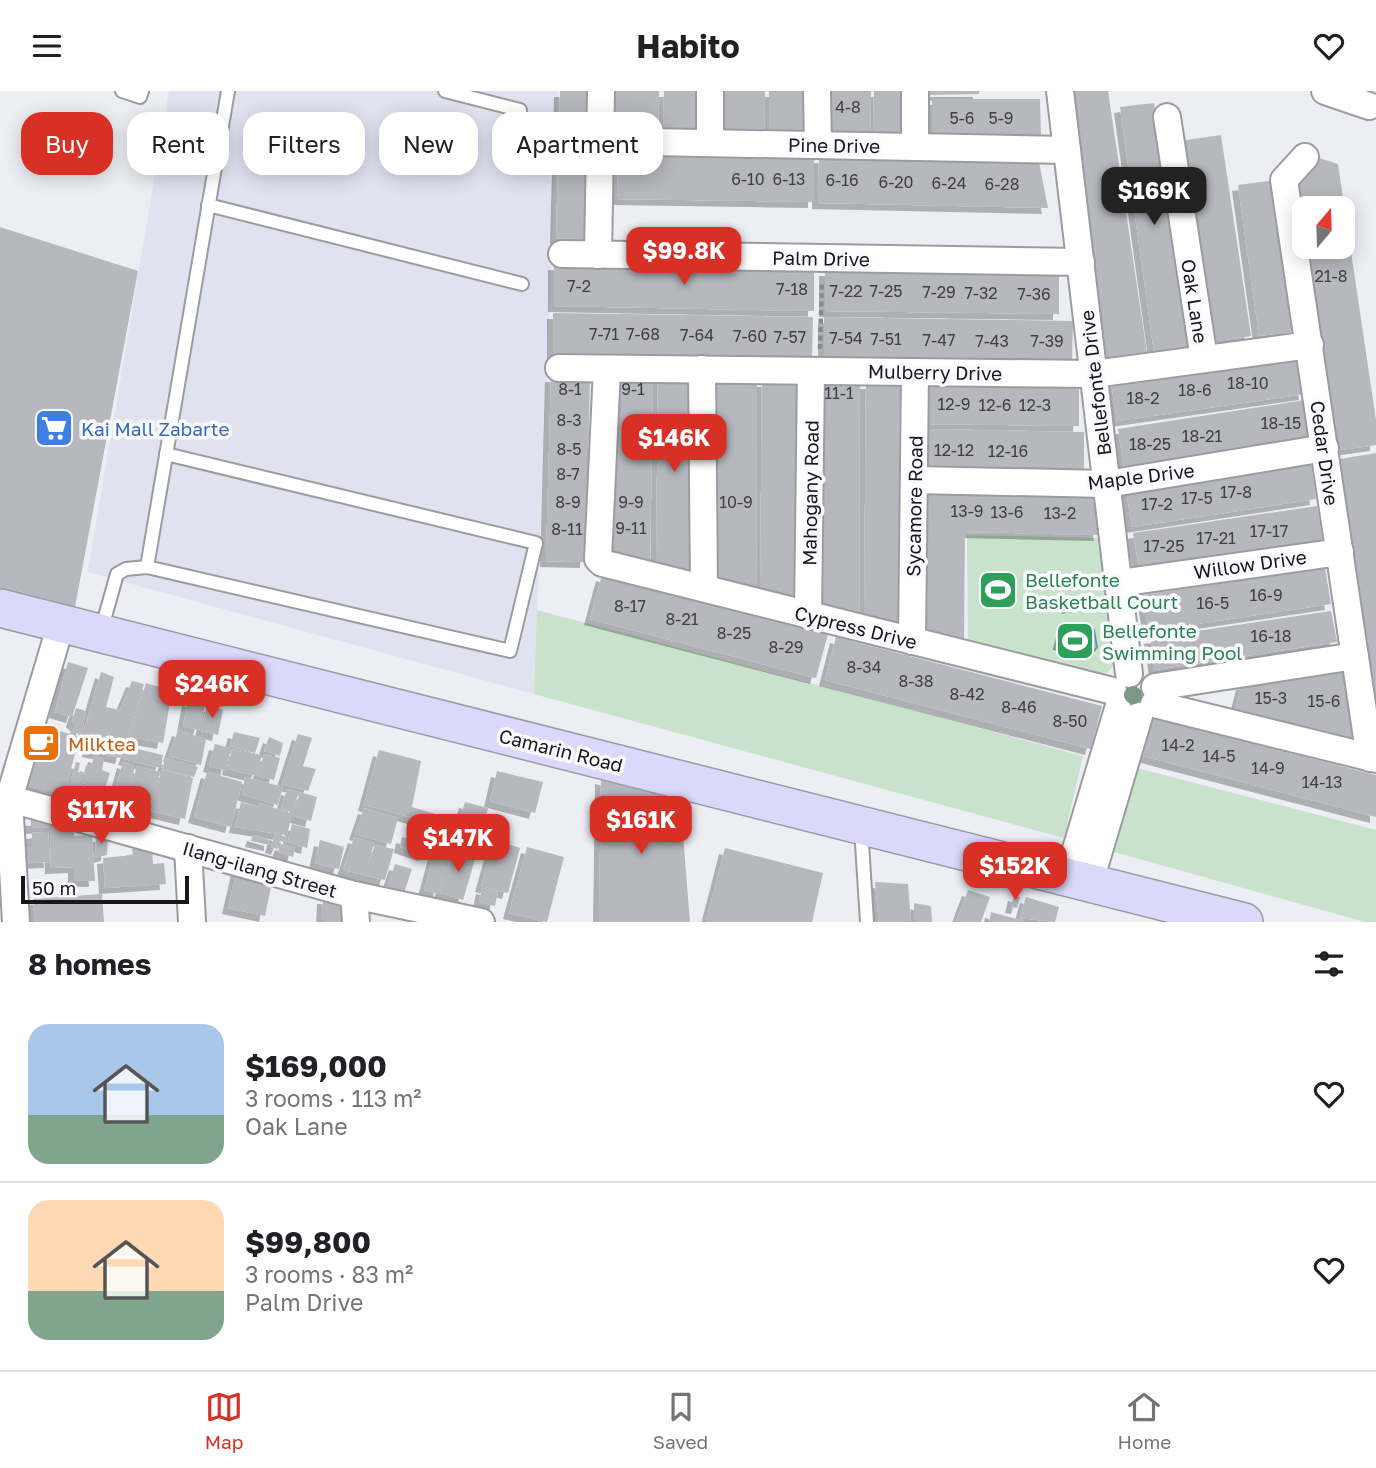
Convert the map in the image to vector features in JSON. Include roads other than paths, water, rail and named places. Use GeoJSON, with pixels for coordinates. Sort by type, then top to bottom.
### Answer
{"type":"FeatureCollection","features":[{"type":"Feature","properties":{"kind":"main road","name":"Camarin Road"},"geometry":{"type":"LineString","coordinates":[[0,608],[1244,922]]}},
{"type":"Feature","properties":{"kind":"street"},"geometry":{"type":"LineString","coordinates":[[601,91],[601,112]]}},
{"type":"Feature","properties":{"kind":"street"},"geometry":{"type":"LineString","coordinates":[[710,91],[710,143]]}},
{"type":"Feature","properties":{"kind":"street"},"geometry":{"type":"LineString","coordinates":[[817,91],[818,145]]}},
{"type":"Feature","properties":{"kind":"street"},"geometry":{"type":"LineString","coordinates":[[915,91],[915,147]]}},
{"type":"Feature","properties":{"kind":"street","name":"Bellefonte Drive"},"geometry":{"type":"LineString","coordinates":[[1060,91],[1135,697],[1079,879]]}},
{"type":"Feature","properties":{"kind":"street"},"geometry":{"type":"LineString","coordinates":[[1325,91],[1369,106]]}},
{"type":"Feature","properties":{"kind":"street","name":"Oak Lane"},"geometry":{"type":"LineString","coordinates":[[1167,117],[1204,359]]}},
{"type":"Feature","properties":{"kind":"street","name":"Pine Drive"},"geometry":{"type":"LineString","coordinates":[[663,142],[1067,150]]}},
{"type":"Feature","properties":{"kind":"street","name":"Cedar Drive"},"geometry":{"type":"LineString","coordinates":[[1305,157],[1284,180],[1355,656],[1373,758]]}},
{"type":"Feature","properties":{"kind":"street"},"geometry":{"type":"LineString","coordinates":[[598,255],[599,175]]}},
{"type":"Feature","properties":{"kind":"street","name":"Palm Drive"},"geometry":{"type":"LineString","coordinates":[[562,254],[1081,262]]}},
{"type":"Feature","properties":{"kind":"street","name":"Mulberry Drive"},"geometry":{"type":"LineString","coordinates":[[559,368],[1094,374],[1310,345]]}},
{"type":"Feature","properties":{"kind":"street","name":"Cypress Drive"},"geometry":{"type":"LineString","coordinates":[[607,369],[600,561],[1373,758]]}},
{"type":"Feature","properties":{"kind":"street"},"geometry":{"type":"LineString","coordinates":[[702,369],[704,588]]}},
{"type":"Feature","properties":{"kind":"street","name":"Mahogany Road"},"geometry":{"type":"LineString","coordinates":[[808,615],[815,371]]}},
{"type":"Feature","properties":{"kind":"street","name":"Sycamore Road"},"geometry":{"type":"LineString","coordinates":[[912,641],[915,372]]}},
{"type":"Feature","properties":{"kind":"street","name":"Maple Drive"},"geometry":{"type":"LineString","coordinates":[[915,480],[1107,484],[1325,448]]}},
{"type":"Feature","properties":{"kind":"street","name":"Willow Drive"},"geometry":{"type":"LineString","coordinates":[[1119,583],[1340,552]]}},
{"type":"Feature","properties":{"kind":"street"},"geometry":{"type":"LineString","coordinates":[[16,922],[5,797],[21,754],[23,716],[54,622]]}},
{"type":"Feature","properties":{"kind":"street"},"geometry":{"type":"LineString","coordinates":[[1135,697],[1355,656]]}},
{"type":"Feature","properties":{"kind":"street","name":"Ilang-ilang Street"},"geometry":{"type":"LineString","coordinates":[[5,797],[354,895],[481,922]]}},
{"type":"Feature","properties":{"kind":"street"},"geometry":{"type":"LineString","coordinates":[[188,848],[192,922]]}},
{"type":"Feature","properties":{"kind":"street"},"geometry":{"type":"LineString","coordinates":[[354,895],[356,922]]}},
{"type":"Feature","properties":{"kind":"lane"},"geometry":{"type":"LineString","coordinates":[[122,91],[140,97],[142,91]]}},
{"type":"Feature","properties":{"kind":"lane"},"geometry":{"type":"LineString","coordinates":[[147,568],[228,91]]}},
{"type":"Feature","properties":{"kind":"lane"},"geometry":{"type":"LineString","coordinates":[[445,91],[520,110]]}},
{"type":"Feature","properties":{"kind":"lane"},"geometry":{"type":"LineString","coordinates":[[208,205],[522,284]]}},
{"type":"Feature","properties":{"kind":"lane"},"geometry":{"type":"LineString","coordinates":[[100,633],[117,574],[126,569],[147,568],[510,651],[536,543],[166,454]]}},
{"type":"Feature","properties":{"kind":"lane"},"geometry":{"type":"LineString","coordinates":[[861,826],[867,922]]}},
{"type":"Feature","properties":{"kind":"water","name":"Bellefonte Swimming Pool"},"geometry":{"type":"Polygon","coordinates":[[[1084,626],[1094,630],[1097,647],[1094,651],[1080,649],[1072,656],[1054,649],[1057,638],[1063,639],[1084,626]]]}},
{"type":"Feature","properties":{"kind":"place","name":"Kai Mall Zabarte"},"geometry":{"type":"Point","coordinates":[54,428]}},
{"type":"Feature","properties":{"kind":"place","name":"Bellefonte Basketball Court"},"geometry":{"type":"Point","coordinates":[998,590]}},
{"type":"Feature","properties":{"kind":"place","name":"Bellefonte Swimming Pool"},"geometry":{"type":"Point","coordinates":[1075,641]}},
{"type":"Feature","properties":{"kind":"place","name":"Milktea"},"geometry":{"type":"Point","coordinates":[41,743]}}]}
